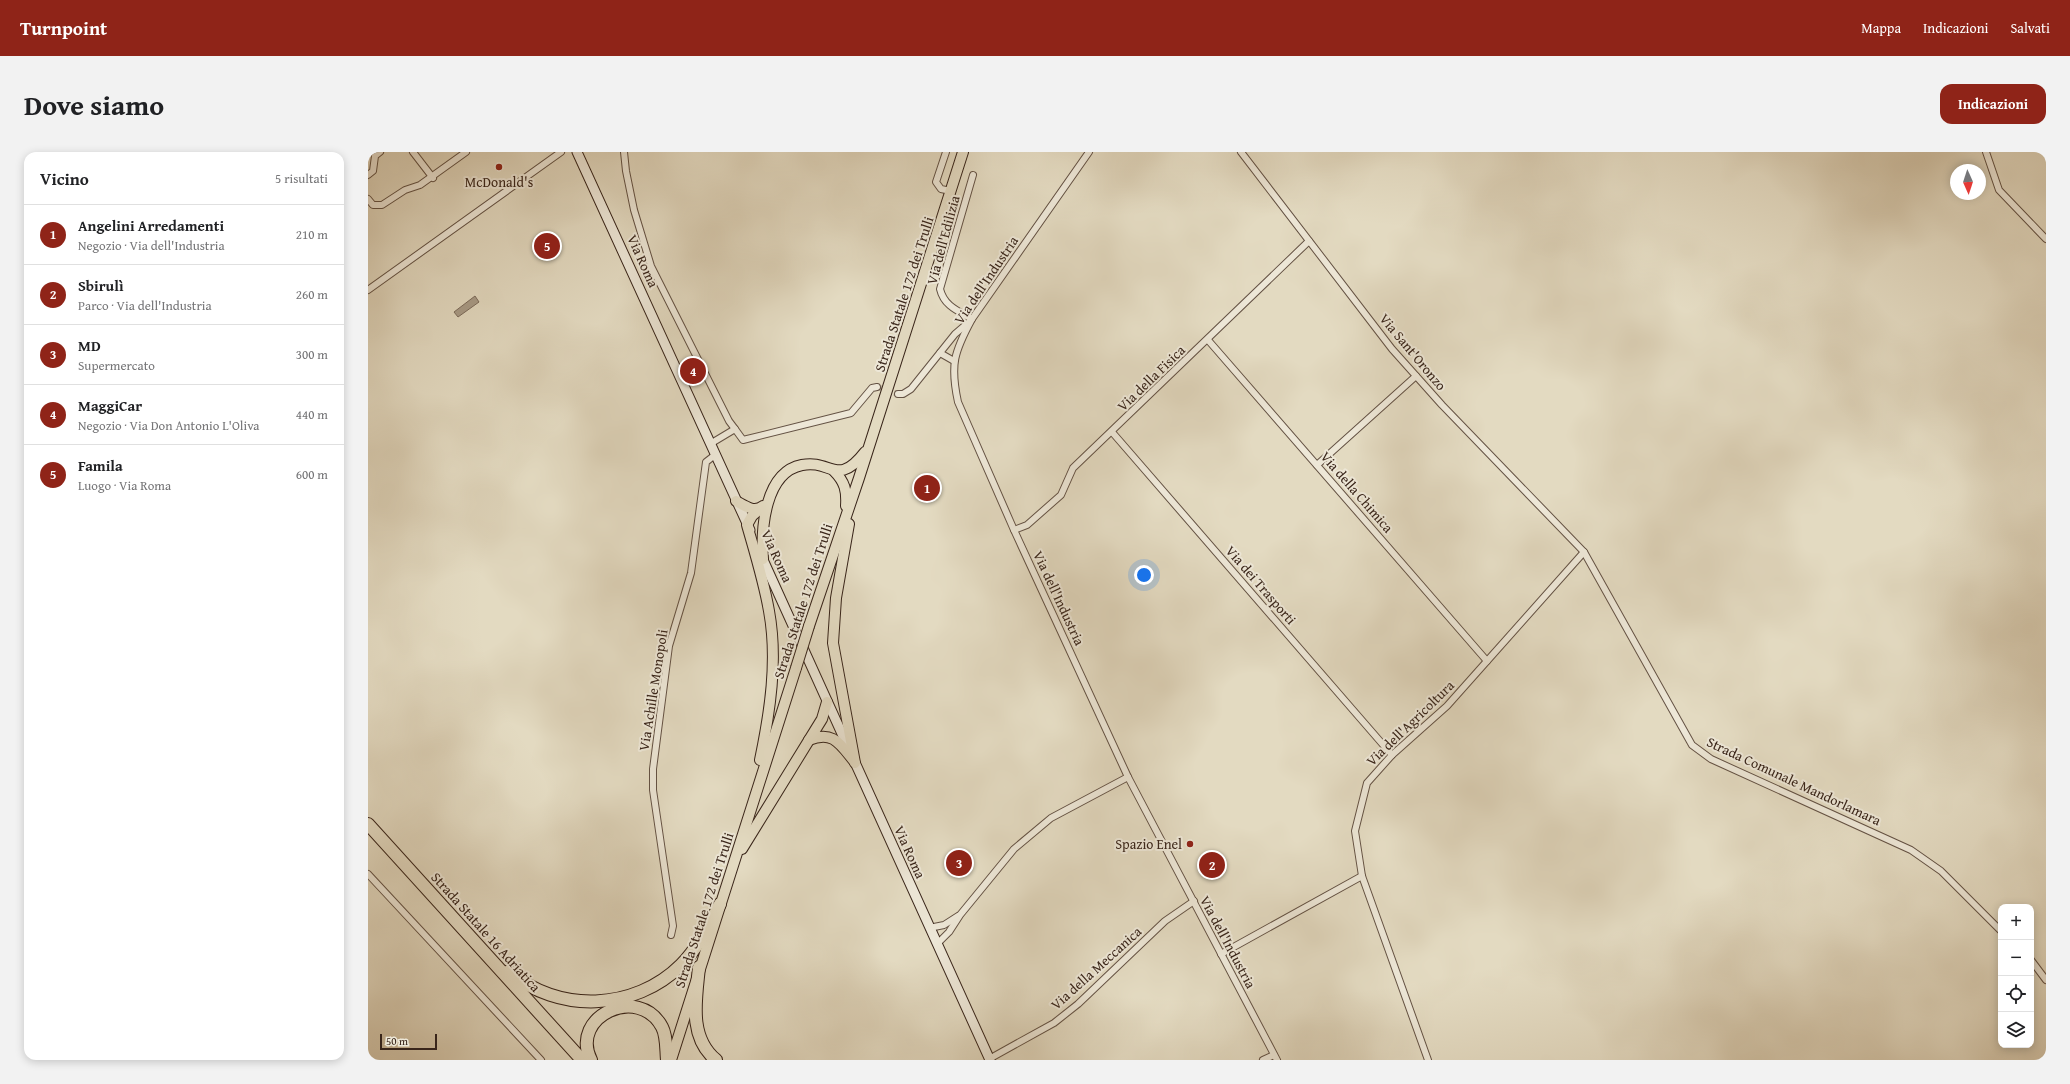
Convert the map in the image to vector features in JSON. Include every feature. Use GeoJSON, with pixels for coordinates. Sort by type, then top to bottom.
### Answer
{"type":"FeatureCollection","features":[{"type":"Feature","properties":{"kind":"highway","name":"Strada Statale 16 Adriatica"},"geometry":{"type":"LineString","coordinates":[[368,824],[582,1060]]}},
{"type":"Feature","properties":{"kind":"highway","name":"Strada Statale 16 Adriatica"},"geometry":{"type":"LineString","coordinates":[[368,837],[573,1060]]}},
{"type":"Feature","properties":{"kind":"highway"},"geometry":{"type":"LineString","coordinates":[[471,938],[515,977],[541,992],[568,1000],[594,1002],[619,1000],[650,987],[681,966],[697,945],[720,904]]}},
{"type":"Feature","properties":{"kind":"highway"},"geometry":{"type":"LineString","coordinates":[[699,967],[694,1008],[698,1034],[710,1055],[716,1060]]}},
{"type":"Feature","properties":{"kind":"highway"},"geometry":{"type":"LineString","coordinates":[[591,1060],[588,1054],[588,1039],[592,1025],[603,1013],[621,1007],[638,1007],[653,1014],[663,1028],[667,1060]]}},
{"type":"Feature","properties":{"kind":"main road","name":"Strada Statale 172 dei Trulli"},"geometry":{"type":"LineString","coordinates":[[671,1060],[699,967],[732,869],[809,626],[870,446],[963,152]]}},
{"type":"Feature","properties":{"kind":"main road"},"geometry":{"type":"LineString","coordinates":[[763,559],[762,538],[769,501],[775,485],[780,477],[790,469],[804,464],[834,471],[845,470],[856,464],[870,446]]}},
{"type":"Feature","properties":{"kind":"main road"},"geometry":{"type":"LineString","coordinates":[[834,471],[842,479],[847,492],[844,525]]}},
{"type":"Feature","properties":{"kind":"main road"},"geometry":{"type":"LineString","coordinates":[[855,763],[833,643],[836,598],[859,478]]}},
{"type":"Feature","properties":{"kind":"main road"},"geometry":{"type":"LineString","coordinates":[[736,501],[751,509],[760,508]]}},
{"type":"Feature","properties":{"kind":"main road"},"geometry":{"type":"LineString","coordinates":[[749,813],[764,739],[772,680],[773,646],[770,612],[747,524],[760,508],[769,501]]}},
{"type":"Feature","properties":{"kind":"main road"},"geometry":{"type":"LineString","coordinates":[[732,869],[754,828],[822,719],[827,702]]}},
{"type":"Feature","properties":{"kind":"main road"},"geometry":{"type":"LineString","coordinates":[[809,740],[819,736],[828,736],[836,740],[855,763]]}},
{"type":"Feature","properties":{"kind":"street"},"geometry":{"type":"LineString","coordinates":[[413,152],[433,178]]}},
{"type":"Feature","properties":{"kind":"street"},"geometry":{"type":"LineString","coordinates":[[368,199],[373,205],[382,205],[405,190],[420,185],[433,178],[466,152]]}},
{"type":"Feature","properties":{"kind":"street"},"geometry":{"type":"LineString","coordinates":[[368,290],[562,152]]}},
{"type":"Feature","properties":{"kind":"street","name":"Via Roma"},"geometry":{"type":"LineString","coordinates":[[577,152],[763,559],[929,928],[990,1059]]}},
{"type":"Feature","properties":{"kind":"street"},"geometry":{"type":"LineString","coordinates":[[624,152],[626,171],[634,210],[651,266],[729,421],[743,440],[852,414],[872,388],[877,387]]}},
{"type":"Feature","properties":{"kind":"street"},"geometry":{"type":"LineString","coordinates":[[946,152],[936,182],[941,189],[951,192]]}},
{"type":"Feature","properties":{"kind":"street","name":"Via dell'Industria"},"geometry":{"type":"LineString","coordinates":[[1089,152],[972,319],[960,342],[954,361],[954,383],[958,402],[1014,530],[1128,777],[1276,1057]]}},
{"type":"Feature","properties":{"kind":"street","name":"Via Sant'Oronzo"},"geometry":{"type":"LineString","coordinates":[[1241,152],[1392,349],[1584,552]]}},
{"type":"Feature","properties":{"kind":"street"},"geometry":{"type":"LineString","coordinates":[[1986,152],[1999,190],[2046,239]]}},
{"type":"Feature","properties":{"kind":"street"},"geometry":{"type":"LineString","coordinates":[[368,175],[373,171],[377,154]]}},
{"type":"Feature","properties":{"kind":"street","name":"Via dell'Edilizia"},"geometry":{"type":"LineString","coordinates":[[972,319],[947,304],[942,298],[940,289],[974,176]]}},
{"type":"Feature","properties":{"kind":"street","name":"Via della Fisica"},"geometry":{"type":"LineString","coordinates":[[1014,530],[1027,525],[1061,495],[1073,468],[1208,340],[1309,241]]}},
{"type":"Feature","properties":{"kind":"street"},"geometry":{"type":"LineString","coordinates":[[898,394],[903,394],[911,389],[955,334],[972,319]]}},
{"type":"Feature","properties":{"kind":"street","name":"Via della Chimica"},"geometry":{"type":"LineString","coordinates":[[1208,340],[1487,661]]}},
{"type":"Feature","properties":{"kind":"street"},"geometry":{"type":"LineString","coordinates":[[940,353],[954,361]]}},
{"type":"Feature","properties":{"kind":"street"},"geometry":{"type":"LineString","coordinates":[[1317,465],[1416,376]]}},
{"type":"Feature","properties":{"kind":"street"},"geometry":{"type":"LineString","coordinates":[[710,444],[735,429]]}},
{"type":"Feature","properties":{"kind":"street","name":"Via dei Trasporti"},"geometry":{"type":"LineString","coordinates":[[1112,432],[1392,755]]}},
{"type":"Feature","properties":{"kind":"street","name":"Via Achille Monopoli"},"geometry":{"type":"LineString","coordinates":[[671,935],[673,926],[653,790],[653,769],[669,646],[691,573],[706,462],[715,455]]}},
{"type":"Feature","properties":{"kind":"street","name":"Via dell'Agricoltura"},"geometry":{"type":"LineString","coordinates":[[1428,1060],[1362,876],[1355,831],[1367,783],[1392,755],[1447,706],[1584,552]]}},
{"type":"Feature","properties":{"kind":"street","name":"Strada Comunale Mandorlamara"},"geometry":{"type":"LineString","coordinates":[[1584,552],[1692,745],[1711,758],[1911,850],[1940,871],[1998,928]]}},
{"type":"Feature","properties":{"kind":"street"},"geometry":{"type":"LineString","coordinates":[[937,944],[949,932],[960,915],[1014,849],[1051,818],[1128,777]]}},
{"type":"Feature","properties":{"kind":"street"},"geometry":{"type":"LineString","coordinates":[[368,874],[541,1060]]}},
{"type":"Feature","properties":{"kind":"street"},"geometry":{"type":"LineString","coordinates":[[1221,954],[1362,876]]}},
{"type":"Feature","properties":{"kind":"street","name":"Via della Meccanica"},"geometry":{"type":"LineString","coordinates":[[990,1059],[1054,1023],[1078,1004],[1165,921],[1194,901]]}},
{"type":"Feature","properties":{"kind":"street"},"geometry":{"type":"LineString","coordinates":[[929,928],[944,925],[960,915]]}},
{"type":"Feature","properties":{"kind":"street"},"geometry":{"type":"LineString","coordinates":[[2034,964],[2046,980]]}},
{"type":"Feature","properties":{"kind":"street"},"geometry":{"type":"LineString","coordinates":[[1263,1060],[1276,1057]]}},
{"type":"Feature","properties":{"kind":"shaded area"},"geometry":{"type":"Polygon","coordinates":[[[475,296],[479,302],[458,317],[454,312],[475,296]]]}},
{"type":"Feature","properties":{"kind":"tunnel"},"geometry":{"type":"LineString","coordinates":[[877,387],[898,394]]}},
{"type":"Feature","properties":{"kind":"place","name":"McDonald's"},"geometry":{"type":"Point","coordinates":[499,167]}},
{"type":"Feature","properties":{"kind":"place","name":"Famila"},"geometry":{"type":"Point","coordinates":[547,246]}},
{"type":"Feature","properties":{"kind":"place","name":"MaggiCar"},"geometry":{"type":"Point","coordinates":[693,371]}},
{"type":"Feature","properties":{"kind":"place","name":"Angelini Arredamenti"},"geometry":{"type":"Point","coordinates":[927,488]}},
{"type":"Feature","properties":{"kind":"place","name":"Spazio Enel"},"geometry":{"type":"Point","coordinates":[1190,844]}},
{"type":"Feature","properties":{"kind":"place","name":"MD"},"geometry":{"type":"Point","coordinates":[959,863]}},
{"type":"Feature","properties":{"kind":"place","name":"Sbirulì"},"geometry":{"type":"Point","coordinates":[1212,865]}}]}
